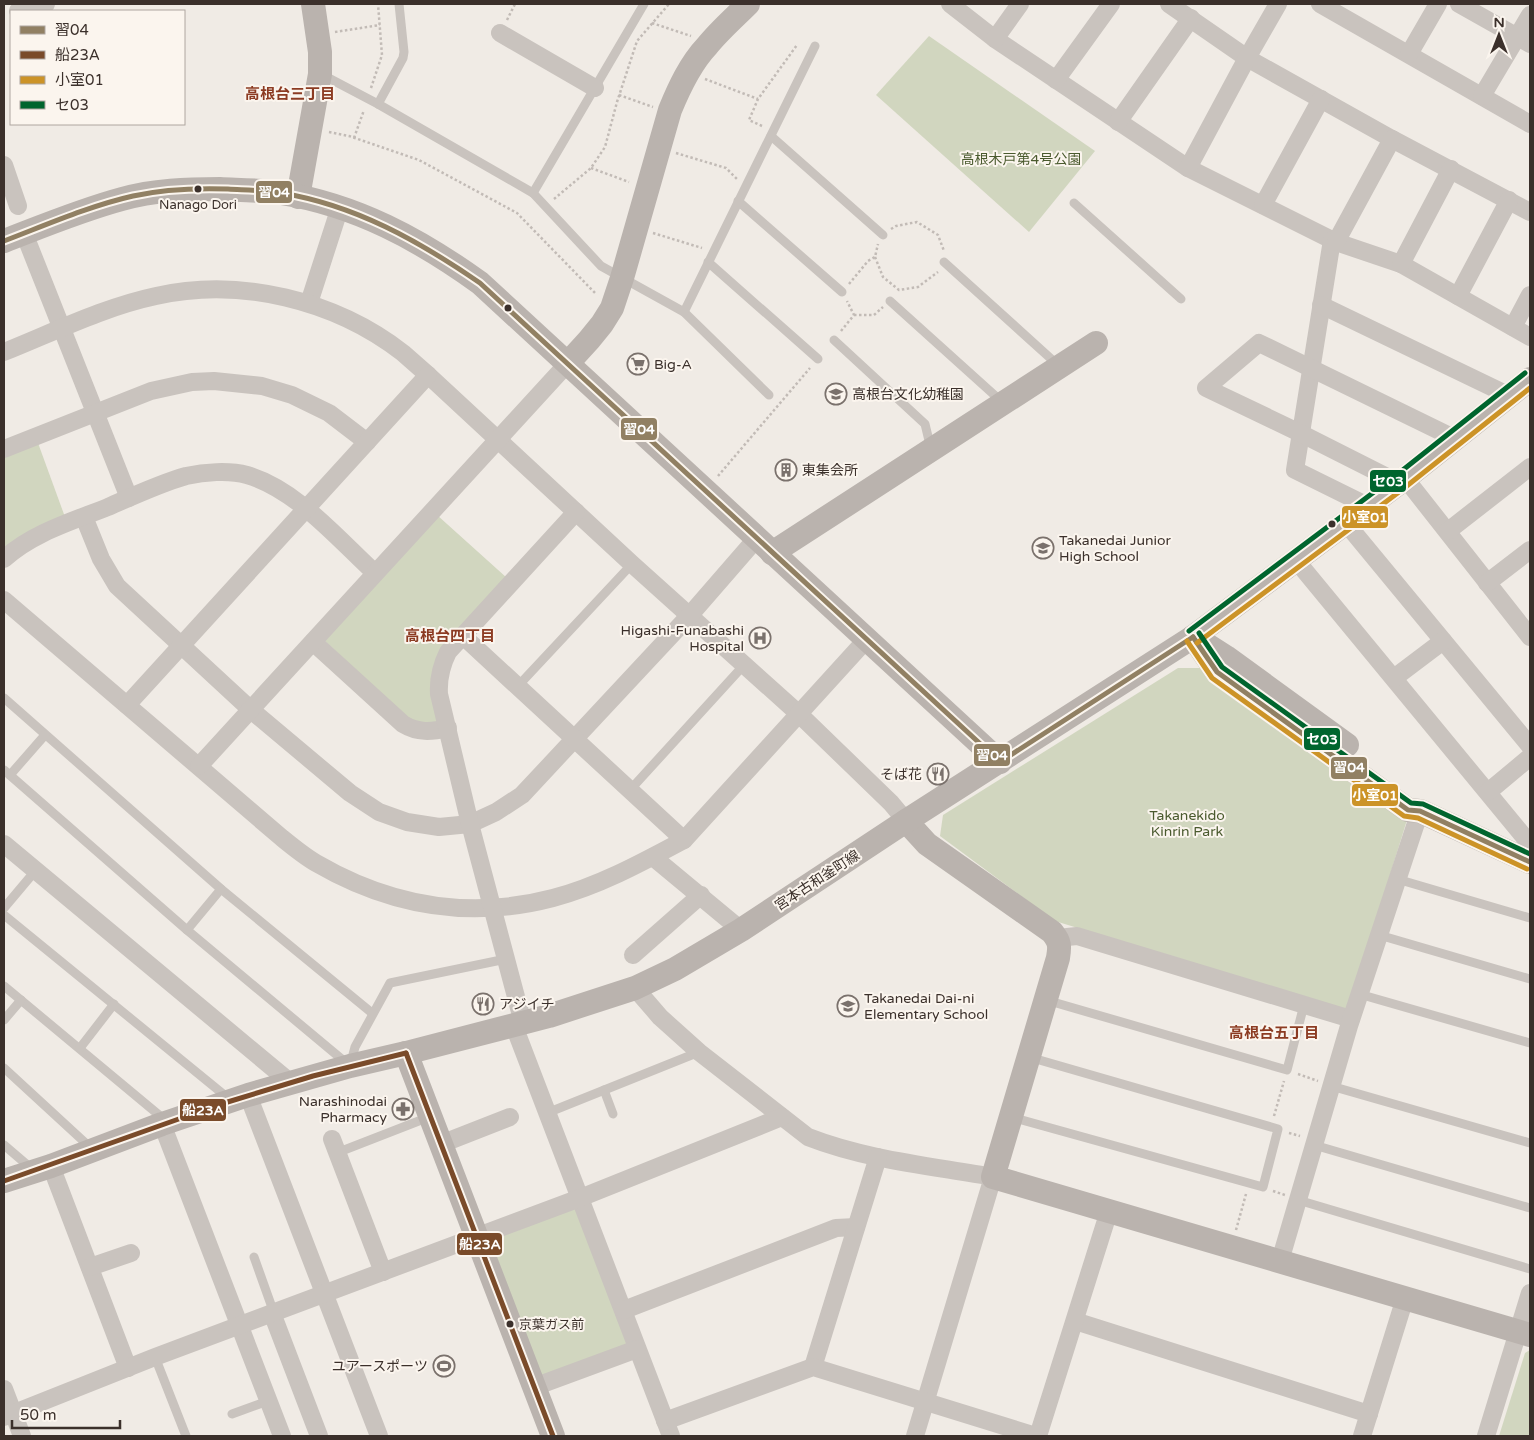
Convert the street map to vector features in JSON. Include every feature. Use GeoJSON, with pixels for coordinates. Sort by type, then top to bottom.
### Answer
{"type":"FeatureCollection","features":[{"type":"Feature","properties":{"kind":"street"},"geometry":{"type":"LineString","coordinates":[[22,10],[46,4]]}},
{"type":"Feature","properties":{"kind":"street"},"geometry":{"type":"LineString","coordinates":[[298,197],[320,74],[318,34],[313,4]]}},
{"type":"Feature","properties":{"kind":"street"},"geometry":{"type":"LineString","coordinates":[[199,766],[602,324],[612,308],[622,278],[670,110],[678,90],[706,46],[748,4]]}},
{"type":"Feature","properties":{"kind":"street"},"geometry":{"type":"LineString","coordinates":[[950,4],[995,39],[1188,168],[1334,241],[1401,264],[1530,337]]}},
{"type":"Feature","properties":{"kind":"street"},"geometry":{"type":"LineString","coordinates":[[995,39],[1020,4]]}},
{"type":"Feature","properties":{"kind":"street"},"geometry":{"type":"LineString","coordinates":[[1056,80],[1111,4]]}},
{"type":"Feature","properties":{"kind":"street"},"geometry":{"type":"LineString","coordinates":[[1170,4],[1247,58],[1392,139],[1530,212]]}},
{"type":"Feature","properties":{"kind":"street"},"geometry":{"type":"LineString","coordinates":[[1188,168],[1278,4]]}},
{"type":"Feature","properties":{"kind":"street"},"geometry":{"type":"LineString","coordinates":[[1320,4],[1530,124]]}},
{"type":"Feature","properties":{"kind":"street"},"geometry":{"type":"LineString","coordinates":[[1409,54],[1438,4]]}},
{"type":"Feature","properties":{"kind":"street"},"geometry":{"type":"LineString","coordinates":[[1459,4],[1524,40]]}},
{"type":"Feature","properties":{"kind":"street"},"geometry":{"type":"LineString","coordinates":[[1482,96],[1524,40],[1530,15]]}},
{"type":"Feature","properties":{"kind":"street"},"geometry":{"type":"LineString","coordinates":[[1118,122],[1191,18]]}},
{"type":"Feature","properties":{"kind":"street"},"geometry":{"type":"LineString","coordinates":[[500,33],[595,88]]}},
{"type":"Feature","properties":{"kind":"street"},"geometry":{"type":"LineString","coordinates":[[1263,206],[1321,100]]}},
{"type":"Feature","properties":{"kind":"street"},"geometry":{"type":"LineString","coordinates":[[1368,506],[1295,470],[1310,369],[1334,241],[1392,139]]}},
{"type":"Feature","properties":{"kind":"street"},"geometry":{"type":"LineString","coordinates":[[4,165],[18,206]]}},
{"type":"Feature","properties":{"kind":"street"},"geometry":{"type":"LineString","coordinates":[[1401,264],[1451,169]]}},
{"type":"Feature","properties":{"kind":"street"},"geometry":{"type":"LineString","coordinates":[[129,498],[62,329],[14,237],[75,213],[116,201],[166,191],[201,189],[251,190],[298,197],[340,207],[417,241],[480,283],[1000,762]]}},
{"type":"Feature","properties":{"kind":"street"},"geometry":{"type":"LineString","coordinates":[[1458,296],[1509,200]]}},
{"type":"Feature","properties":{"kind":"street"},"geometry":{"type":"LineString","coordinates":[[309,303],[340,207]]}},
{"type":"Feature","properties":{"kind":"street"},"geometry":{"type":"LineString","coordinates":[[4,352],[121,305],[157,295],[213,289],[266,293],[309,303],[339,316],[380,338],[402,353],[428,376],[632,564],[799,714],[891,803],[927,844],[1052,932],[1059,941],[1059,952],[915,1436]]}},
{"type":"Feature","properties":{"kind":"street"},"geometry":{"type":"LineString","coordinates":[[1513,326],[1530,295]]}},
{"type":"Feature","properties":{"kind":"street"},"geometry":{"type":"LineString","coordinates":[[1321,305],[1510,396]]}},
{"type":"Feature","properties":{"kind":"street"},"geometry":{"type":"LineString","coordinates":[[84,517],[101,559],[117,586],[251,710],[350,793],[379,812],[407,822],[439,827],[470,824],[496,812],[522,795],[690,615],[764,546],[932,450],[1096,343]]}},
{"type":"Feature","properties":{"kind":"street"},"geometry":{"type":"LineString","coordinates":[[1456,439],[1259,343],[1206,388],[1402,480],[1448,531],[1530,637]]}},
{"type":"Feature","properties":{"kind":"street"},"geometry":{"type":"LineString","coordinates":[[127,705],[428,376]]}},
{"type":"Feature","properties":{"kind":"street","name":"宮本古和釜町線"},"geometry":{"type":"LineString","coordinates":[[4,1181],[240,1098],[350,1066],[406,1054],[549,1016],[635,988],[675,969],[741,930],[906,821],[1193,637],[1456,439],[1530,379]]}},
{"type":"Feature","properties":{"kind":"street"},"geometry":{"type":"LineString","coordinates":[[4,449],[151,390],[214,381],[241,382],[292,395],[329,413],[367,442]]}},
{"type":"Feature","properties":{"kind":"street"},"geometry":{"type":"LineString","coordinates":[[1448,531],[1530,467]]}},
{"type":"Feature","properties":{"kind":"street"},"geometry":{"type":"LineString","coordinates":[[4,559],[36,536],[186,476],[229,473],[244,474],[281,490],[306,509],[375,573]]}},
{"type":"Feature","properties":{"kind":"street"},"geometry":{"type":"LineString","coordinates":[[576,512],[448,652],[440,671],[439,694],[470,824],[506,959],[518,1024],[547,1113],[668,1429],[813,1367],[1037,1436],[1109,1211]]}},
{"type":"Feature","properties":{"kind":"street"},"geometry":{"type":"LineString","coordinates":[[1345,522],[1530,746]]}},
{"type":"Feature","properties":{"kind":"street"},"geometry":{"type":"LineString","coordinates":[[1487,583],[1530,550]]}},
{"type":"Feature","properties":{"kind":"street"},"geometry":{"type":"LineString","coordinates":[[1295,559],[1530,844]]}},
{"type":"Feature","properties":{"kind":"street"},"geometry":{"type":"LineString","coordinates":[[4,600],[282,838],[314,862],[356,884],[400,898],[446,908],[492,908],[552,898],[601,880],[653,857],[684,840],[866,640]]}},
{"type":"Feature","properties":{"kind":"street"},"geometry":{"type":"LineString","coordinates":[[463,636],[684,840]]}},
{"type":"Feature","properties":{"kind":"street"},"geometry":{"type":"LineString","coordinates":[[1193,637],[1217,672],[1408,810],[1420,811],[1530,862]]}},
{"type":"Feature","properties":{"kind":"street"},"geometry":{"type":"LineString","coordinates":[[1394,678],[1443,641]]}},
{"type":"Feature","properties":{"kind":"street"},"geometry":{"type":"LineString","coordinates":[[313,642],[403,724],[424,732],[448,728]]}},
{"type":"Feature","properties":{"kind":"street"},"geometry":{"type":"LineString","coordinates":[[1488,792],[1530,758]]}},
{"type":"Feature","properties":{"kind":"street"},"geometry":{"type":"LineString","coordinates":[[1280,1261],[1351,1019],[1420,811]]}},
{"type":"Feature","properties":{"kind":"street"},"geometry":{"type":"LineString","coordinates":[[4,844],[291,1083]]}},
{"type":"Feature","properties":{"kind":"street"},"geometry":{"type":"LineString","coordinates":[[653,857],[702,895],[741,930]]}},
{"type":"Feature","properties":{"kind":"street"},"geometry":{"type":"LineString","coordinates":[[633,955],[702,895]]}},
{"type":"Feature","properties":{"kind":"street"},"geometry":{"type":"LineString","coordinates":[[1059,941],[1067,937],[1076,936],[1351,1019]]}},
{"type":"Feature","properties":{"kind":"street"},"geometry":{"type":"LineString","coordinates":[[635,988],[660,1018],[808,1137],[827,1144],[878,1157],[993,1177],[1524,1333]]}},
{"type":"Feature","properties":{"kind":"street"},"geometry":{"type":"LineString","coordinates":[[406,1054],[553,1436]]}},
{"type":"Feature","properties":{"kind":"street"},"geometry":{"type":"LineString","coordinates":[[240,1098],[324,1294],[379,1436]]}},
{"type":"Feature","properties":{"kind":"street"},"geometry":{"type":"LineString","coordinates":[[441,1144],[510,1118]]}},
{"type":"Feature","properties":{"kind":"street"},"geometry":{"type":"LineString","coordinates":[[8,1415],[155,1357],[476,1238],[782,1118]]}},
{"type":"Feature","properties":{"kind":"street"},"geometry":{"type":"LineString","coordinates":[[165,1123],[239,1326],[282,1436]]}},
{"type":"Feature","properties":{"kind":"street"},"geometry":{"type":"LineString","coordinates":[[336,1146],[383,1272]]}},
{"type":"Feature","properties":{"kind":"street"},"geometry":{"type":"LineString","coordinates":[[813,1367],[878,1157]]}},
{"type":"Feature","properties":{"kind":"street"},"geometry":{"type":"LineString","coordinates":[[42,1168],[90,1267],[128,1368]]}},
{"type":"Feature","properties":{"kind":"street"},"geometry":{"type":"LineString","coordinates":[[624,1310],[836,1228],[856,1227]]}},
{"type":"Feature","properties":{"kind":"street"},"geometry":{"type":"LineString","coordinates":[[90,1267],[132,1253]]}},
{"type":"Feature","properties":{"kind":"street"},"geometry":{"type":"LineString","coordinates":[[1486,1436],[1524,1333],[1530,1292]]}},
{"type":"Feature","properties":{"kind":"street"},"geometry":{"type":"LineString","coordinates":[[1362,1436],[1405,1298]]}},
{"type":"Feature","properties":{"kind":"street"},"geometry":{"type":"LineString","coordinates":[[273,1313],[319,1436]]}},
{"type":"Feature","properties":{"kind":"street"},"geometry":{"type":"LineString","coordinates":[[1075,1321],[1369,1414]]}},
{"type":"Feature","properties":{"kind":"street"},"geometry":{"type":"LineString","coordinates":[[534,1388],[637,1349]]}},
{"type":"Feature","properties":{"kind":"street"},"geometry":{"type":"LineString","coordinates":[[4,1389],[8,1415],[22,1436]]}},
{"type":"Feature","properties":{"kind":"lane"},"geometry":{"type":"LineString","coordinates":[[378,104],[403,58],[399,4]]}},
{"type":"Feature","properties":{"kind":"lane"},"geometry":{"type":"LineString","coordinates":[[533,193],[644,4]]}},
{"type":"Feature","properties":{"kind":"lane"},"geometry":{"type":"LineString","coordinates":[[684,312],[814,46]]}},
{"type":"Feature","properties":{"kind":"lane"},"geometry":{"type":"LineString","coordinates":[[320,74],[378,104],[533,193],[601,266],[684,312],[769,395]]}},
{"type":"Feature","properties":{"kind":"lane"},"geometry":{"type":"LineString","coordinates":[[772,133],[884,235]]}},
{"type":"Feature","properties":{"kind":"lane"},"geometry":{"type":"LineString","coordinates":[[738,201],[842,292]]}},
{"type":"Feature","properties":{"kind":"lane"},"geometry":{"type":"LineString","coordinates":[[1074,203],[1181,299]]}},
{"type":"Feature","properties":{"kind":"lane"},"geometry":{"type":"LineString","coordinates":[[710,258],[818,359]]}},
{"type":"Feature","properties":{"kind":"lane"},"geometry":{"type":"LineString","coordinates":[[944,262],[1060,367]]}},
{"type":"Feature","properties":{"kind":"lane"},"geometry":{"type":"LineString","coordinates":[[890,301],[1003,403]]}},
{"type":"Feature","properties":{"kind":"lane"},"geometry":{"type":"LineString","coordinates":[[834,340],[924,424],[932,450]]}},
{"type":"Feature","properties":{"kind":"lane"},"geometry":{"type":"LineString","coordinates":[[517,687],[632,564]]}},
{"type":"Feature","properties":{"kind":"lane"},"geometry":{"type":"LineString","coordinates":[[630,790],[744,665]]}},
{"type":"Feature","properties":{"kind":"lane"},"geometry":{"type":"LineString","coordinates":[[4,698],[221,889],[372,1013]]}},
{"type":"Feature","properties":{"kind":"lane"},"geometry":{"type":"LineString","coordinates":[[45,734],[7,772],[187,930],[350,1066],[355,1047],[390,983],[506,959]]}},
{"type":"Feature","properties":{"kind":"lane"},"geometry":{"type":"LineString","coordinates":[[4,908],[36,870]]}},
{"type":"Feature","properties":{"kind":"lane"},"geometry":{"type":"LineString","coordinates":[[1397,879],[1530,918]]}},
{"type":"Feature","properties":{"kind":"lane"},"geometry":{"type":"LineString","coordinates":[[187,930],[221,889]]}},
{"type":"Feature","properties":{"kind":"lane"},"geometry":{"type":"LineString","coordinates":[[4,915],[114,1004],[240,1098]]}},
{"type":"Feature","properties":{"kind":"lane"},"geometry":{"type":"LineString","coordinates":[[1379,935],[1530,979]]}},
{"type":"Feature","properties":{"kind":"lane"},"geometry":{"type":"LineString","coordinates":[[4,986],[80,1048],[165,1123]]}},
{"type":"Feature","properties":{"kind":"lane"},"geometry":{"type":"LineString","coordinates":[[1359,994],[1530,1043]]}},
{"type":"Feature","properties":{"kind":"lane"},"geometry":{"type":"LineString","coordinates":[[4,1020],[20,1000]]}},
{"type":"Feature","properties":{"kind":"lane"},"geometry":{"type":"LineString","coordinates":[[1045,1000],[1287,1070],[1304,1005]]}},
{"type":"Feature","properties":{"kind":"lane"},"geometry":{"type":"LineString","coordinates":[[80,1048],[114,1004]]}},
{"type":"Feature","properties":{"kind":"lane"},"geometry":{"type":"LineString","coordinates":[[547,1113],[700,1052]]}},
{"type":"Feature","properties":{"kind":"lane"},"geometry":{"type":"LineString","coordinates":[[1011,1117],[1263,1187],[1274,1128],[1029,1057]]}},
{"type":"Feature","properties":{"kind":"lane"},"geometry":{"type":"LineString","coordinates":[[4,1068],[92,1150]]}},
{"type":"Feature","properties":{"kind":"lane"},"geometry":{"type":"LineString","coordinates":[[1331,1086],[1530,1143]]}},
{"type":"Feature","properties":{"kind":"lane"},"geometry":{"type":"LineString","coordinates":[[604,1090],[613,1114]]}},
{"type":"Feature","properties":{"kind":"lane"},"geometry":{"type":"LineString","coordinates":[[336,1146],[431,1117]]}},
{"type":"Feature","properties":{"kind":"lane"},"geometry":{"type":"LineString","coordinates":[[1315,1143],[1530,1208]]}},
{"type":"Feature","properties":{"kind":"lane"},"geometry":{"type":"LineString","coordinates":[[4,1145],[42,1168]]}},
{"type":"Feature","properties":{"kind":"lane"},"geometry":{"type":"LineString","coordinates":[[1298,1200],[1530,1269]]}},
{"type":"Feature","properties":{"kind":"lane"},"geometry":{"type":"LineString","coordinates":[[254,1257],[273,1313]]}},
{"type":"Feature","properties":{"kind":"lane"},"geometry":{"type":"LineString","coordinates":[[155,1357],[186,1436]]}},
{"type":"Feature","properties":{"kind":"lane"},"geometry":{"type":"LineString","coordinates":[[232,1414],[268,1401]]}},
{"type":"Feature","properties":{"kind":"path"},"geometry":{"type":"LineString","coordinates":[[354,138],[382,55],[378,4]]}},
{"type":"Feature","properties":{"kind":"path"},"geometry":{"type":"LineString","coordinates":[[546,207],[591,168],[604,147],[637,41],[669,4]]}},
{"type":"Feature","properties":{"kind":"path"},"geometry":{"type":"LineString","coordinates":[[652,23],[692,36]]}},
{"type":"Feature","properties":{"kind":"path"},"geometry":{"type":"LineString","coordinates":[[318,34],[380,26]]}},
{"type":"Feature","properties":{"kind":"path"},"geometry":{"type":"LineString","coordinates":[[772,133],[749,120],[758,98],[797,45]]}},
{"type":"Feature","properties":{"kind":"path"},"geometry":{"type":"LineString","coordinates":[[698,77],[758,98]]}},
{"type":"Feature","properties":{"kind":"path"},"geometry":{"type":"LineString","coordinates":[[619,95],[660,110]]}},
{"type":"Feature","properties":{"kind":"path"},"geometry":{"type":"LineString","coordinates":[[330,132],[419,160],[517,213],[597,295]]}},
{"type":"Feature","properties":{"kind":"path"},"geometry":{"type":"LineString","coordinates":[[668,151],[726,168],[745,187]]}},
{"type":"Feature","properties":{"kind":"path"},"geometry":{"type":"LineString","coordinates":[[591,168],[630,183]]}},
{"type":"Feature","properties":{"kind":"path"},"geometry":{"type":"LineString","coordinates":[[917,222],[938,235],[944,248],[944,262],[936,274],[918,287],[899,290],[883,277],[876,257],[879,239],[896,226],[917,222]]}},
{"type":"Feature","properties":{"kind":"path"},"geometry":{"type":"LineString","coordinates":[[646,231],[700,246],[710,258]]}},
{"type":"Feature","properties":{"kind":"path"},"geometry":{"type":"LineString","coordinates":[[834,340],[854,315],[842,292],[868,261],[876,257]]}},
{"type":"Feature","properties":{"kind":"path"},"geometry":{"type":"LineString","coordinates":[[714,481],[818,359]]}},
{"type":"Feature","properties":{"kind":"path"},"geometry":{"type":"LineString","coordinates":[[1315,1143],[1274,1128],[1287,1070],[1331,1086]]}},
{"type":"Feature","properties":{"kind":"path"},"geometry":{"type":"LineString","coordinates":[[1234,1236],[1249,1183]]}},
{"type":"Feature","properties":{"kind":"path"},"geometry":{"type":"LineString","coordinates":[[1263,1187],[1298,1200]]}},
{"type":"Feature","properties":{"kind":"green space","name":"高根木戸第4号公園"},"geometry":{"type":"Polygon","coordinates":[[[929,36],[1095,151],[1029,232],[876,95],[929,36]]]}},
{"type":"Feature","properties":{"kind":"green space"},"geometry":{"type":"Polygon","coordinates":[[[38,443],[65,517],[4,550],[4,456],[38,443]]]}},
{"type":"Feature","properties":{"kind":"green space"},"geometry":{"type":"Polygon","coordinates":[[[437,515],[507,578],[450,640],[438,721],[435,727],[415,726],[323,639],[437,515]]]}},
{"type":"Feature","properties":{"kind":"green space","name":"Takanekido Kinrin Park"},"geometry":{"type":"Polygon","coordinates":[[[1178,668],[1200,668],[1407,820],[1348,1011],[1055,921],[940,836],[943,815],[1178,668]]]}},
{"type":"Feature","properties":{"kind":"green space"},"geometry":{"type":"Polygon","coordinates":[[[571,1207],[577,1210],[627,1340],[626,1347],[547,1377],[541,1375],[491,1242],[493,1238],[571,1207]]]}},
{"type":"Feature","properties":{"kind":"green space"},"geometry":{"type":"Polygon","coordinates":[[[1530,1350],[1530,1436],[1499,1436],[1525,1353],[1530,1350]]]}},
{"type":"Feature","properties":{"kind":"transit line","name":"習04"},"geometry":{"type":"LineString","coordinates":[[4,241],[68,216],[117,200],[157,192],[204,189],[268,191],[308,199],[335,206],[410,239],[480,283],[1000,762],[1193,637]]}},
{"type":"Feature","properties":{"kind":"transit line","name":"セ03"},"geometry":{"type":"LineString","coordinates":[[1189,631],[1394,477],[1525,373]]}},
{"type":"Feature","properties":{"kind":"transit line","name":"小室01"},"geometry":{"type":"LineString","coordinates":[[1197,643],[1403,489],[1530,388]]}},
{"type":"Feature","properties":{"kind":"transit line","name":"セ03"},"geometry":{"type":"LineString","coordinates":[[1199,633],[1222,667],[1411,803],[1423,804],[1530,854]]}},
{"type":"Feature","properties":{"kind":"transit line","name":"習04"},"geometry":{"type":"LineString","coordinates":[[1193,637],[1217,672],[1408,810],[1420,811],[1530,862]]}},
{"type":"Feature","properties":{"kind":"transit line","name":"小室01"},"geometry":{"type":"LineString","coordinates":[[1187,641],[1212,678],[1404,816],[1418,818],[1527,869]]}},
{"type":"Feature","properties":{"kind":"transit line","name":"船23A"},"geometry":{"type":"LineString","coordinates":[[406,1053],[553,1436]]}},
{"type":"Feature","properties":{"kind":"transit line","name":"船23A"},"geometry":{"type":"LineString","coordinates":[[4,1181],[221,1104],[313,1076],[406,1053]]}},
{"type":"Feature","properties":{"kind":"place","name":"Nanago Dori"},"geometry":{"type":"Point","coordinates":[198,189]}},
{"type":"Feature","properties":{"kind":"place","name":"Big-A"},"geometry":{"type":"Point","coordinates":[638,364]}},
{"type":"Feature","properties":{"kind":"place","name":"高根台文化幼稚園"},"geometry":{"type":"Point","coordinates":[836,394]}},
{"type":"Feature","properties":{"kind":"place","name":"東集会所"},"geometry":{"type":"Point","coordinates":[786,470]}},
{"type":"Feature","properties":{"kind":"place","name":"Takanedai Junior High School"},"geometry":{"type":"Point","coordinates":[1043,548]}},
{"type":"Feature","properties":{"kind":"place","name":"Higashi-Funabashi Hospital"},"geometry":{"type":"Point","coordinates":[760,638]}},
{"type":"Feature","properties":{"kind":"place","name":"そば花"},"geometry":{"type":"Point","coordinates":[938,774]}},
{"type":"Feature","properties":{"kind":"place","name":"アジイチ"},"geometry":{"type":"Point","coordinates":[483,1004]}},
{"type":"Feature","properties":{"kind":"place","name":"Takanedai Dai-ni Elementary School"},"geometry":{"type":"Point","coordinates":[848,1006]}},
{"type":"Feature","properties":{"kind":"place","name":"Narashinodai Pharmacy"},"geometry":{"type":"Point","coordinates":[403,1109]}},
{"type":"Feature","properties":{"kind":"place","name":"京葉ガス前"},"geometry":{"type":"Point","coordinates":[510,1324]}},
{"type":"Feature","properties":{"kind":"place","name":"ユアースポーツ"},"geometry":{"type":"Point","coordinates":[444,1366]}},
{"type":"Feature","properties":{"kind":"district","name":"高根台三丁目"},"geometry":{"type":"Point","coordinates":[290,94]}},
{"type":"Feature","properties":{"kind":"district","name":"高根台四丁目"},"geometry":{"type":"Point","coordinates":[450,636]}},
{"type":"Feature","properties":{"kind":"district","name":"高根台五丁目"},"geometry":{"type":"Point","coordinates":[1274,1033]}}]}
